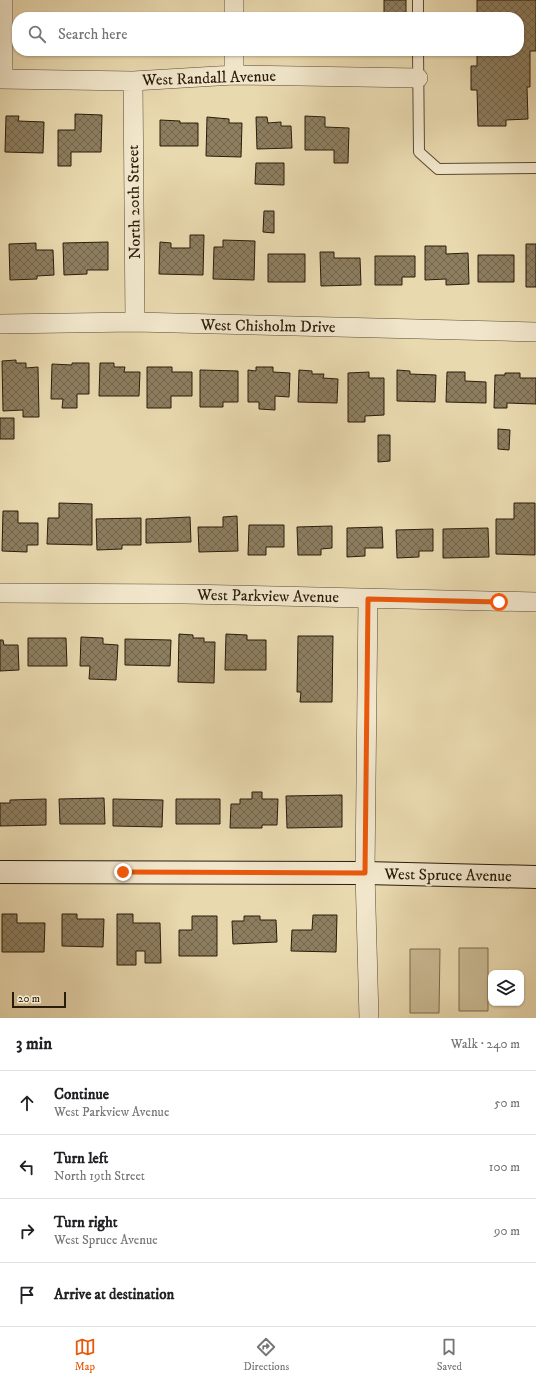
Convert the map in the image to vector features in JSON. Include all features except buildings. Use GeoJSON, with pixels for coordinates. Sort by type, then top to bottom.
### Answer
{"type":"FeatureCollection","features":[{"type":"Feature","properties":{"kind":"street"},"geometry":{"type":"LineString","coordinates":[[2,79],[3,0]]}},
{"type":"Feature","properties":{"kind":"street"},"geometry":{"type":"LineString","coordinates":[[234,0],[234,12]]}},
{"type":"Feature","properties":{"kind":"street"},"geometry":{"type":"LineString","coordinates":[[234,56],[234,75]]}},
{"type":"Feature","properties":{"kind":"street","name":"West Randall Avenue"},"geometry":{"type":"LineString","coordinates":[[2,79],[133,81],[234,75],[418,78]]}},
{"type":"Feature","properties":{"kind":"street","name":"North 20th Street"},"geometry":{"type":"LineString","coordinates":[[133,81],[135,322]]}},
{"type":"Feature","properties":{"kind":"street","name":"West Chisholm Drive"},"geometry":{"type":"LineString","coordinates":[[0,324],[135,322],[536,332]]}},
{"type":"Feature","properties":{"kind":"street","name":"West Parkview Avenue"},"geometry":{"type":"LineString","coordinates":[[0,593],[158,594],[536,602]]}},
{"type":"Feature","properties":{"kind":"street"},"geometry":{"type":"LineString","coordinates":[[368,599],[365,873],[370,1018]]}},
{"type":"Feature","properties":{"kind":"street","name":"West Spruce Avenue"},"geometry":{"type":"LineString","coordinates":[[0,872],[365,873],[536,877]]}},
{"type":"Feature","properties":{"kind":"lane"},"geometry":{"type":"LineString","coordinates":[[418,0],[418,12]]}},
{"type":"Feature","properties":{"kind":"lane"},"geometry":{"type":"LineString","coordinates":[[418,56],[419,152],[438,169],[536,168]]}},
{"type":"Feature","properties":{"kind":"shaded area"},"geometry":{"type":"Polygon","coordinates":[[[459,948],[488,948],[488,1011],[459,1011],[459,948]]]}},
{"type":"Feature","properties":{"kind":"shaded area"},"geometry":{"type":"Polygon","coordinates":[[[410,949],[440,949],[439,1013],[410,1013],[410,949]]]}},
{"type":"Feature","properties":{"kind":"route"},"geometry":{"type":"LineString","coordinates":[[123,872],[365,873],[368,599],[499,602]]}}]}
